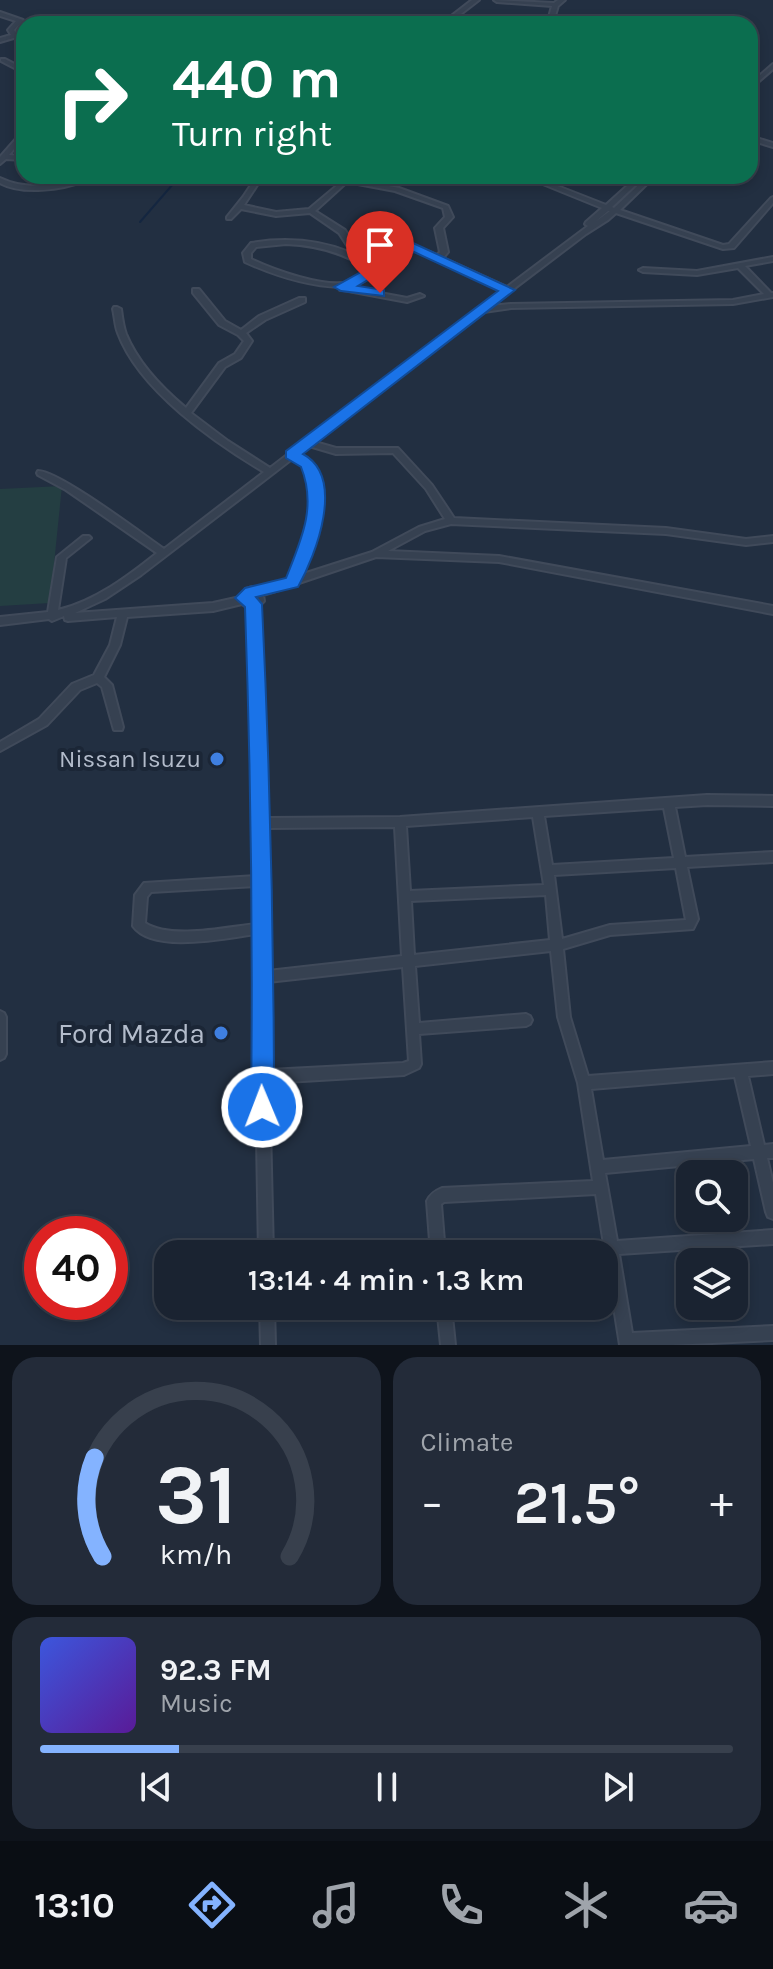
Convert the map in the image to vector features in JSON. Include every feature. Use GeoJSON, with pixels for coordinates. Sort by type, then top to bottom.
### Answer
{"type":"FeatureCollection","features":[{"type":"Feature","properties":{"kind":"street"},"geometry":{"type":"LineString","coordinates":[[455,16],[476,0]]}},
{"type":"Feature","properties":{"kind":"street"},"geometry":{"type":"LineString","coordinates":[[497,0],[555,5],[562,0]]}},
{"type":"Feature","properties":{"kind":"street"},"geometry":{"type":"LineString","coordinates":[[552,16],[555,5]]}},
{"type":"Feature","properties":{"kind":"street"},"geometry":{"type":"LineString","coordinates":[[0,40],[15,36],[11,30],[16,24]]}},
{"type":"Feature","properties":{"kind":"street"},"geometry":{"type":"LineString","coordinates":[[3,60],[16,67]]}},
{"type":"Feature","properties":{"kind":"street"},"geometry":{"type":"LineString","coordinates":[[758,80],[773,66]]}},
{"type":"Feature","properties":{"kind":"street"},"geometry":{"type":"LineString","coordinates":[[1,160],[16,141]]}},
{"type":"Feature","properties":{"kind":"street"},"geometry":{"type":"LineString","coordinates":[[1,145],[11,146]]}},
{"type":"Feature","properties":{"kind":"street"},"geometry":{"type":"LineString","coordinates":[[0,180],[6,185],[26,187],[54,184]]}},
{"type":"Feature","properties":{"kind":"street"},"geometry":{"type":"LineString","coordinates":[[229,218],[241,207],[253,184]]}},
{"type":"Feature","properties":{"kind":"street"},"geometry":{"type":"LineString","coordinates":[[241,207],[276,214],[311,211],[340,184]]}},
{"type":"Feature","properties":{"kind":"street"},"geometry":{"type":"LineString","coordinates":[[380,184],[446,207],[449,217],[439,228],[444,252],[438,258]]}},
{"type":"Feature","properties":{"kind":"street"},"geometry":{"type":"LineString","coordinates":[[546,184],[611,210],[726,247],[769,209],[773,199]]}},
{"type":"Feature","properties":{"kind":"street"},"geometry":{"type":"LineString","coordinates":[[625,184],[630,190]]}},
{"type":"Feature","properties":{"kind":"street"},"geometry":{"type":"LineString","coordinates":[[55,617],[97,601],[309,443],[611,210],[635,184]]}},
{"type":"Feature","properties":{"kind":"street"},"geometry":{"type":"LineString","coordinates":[[630,190],[639,184]]}},
{"type":"Feature","properties":{"kind":"street"},"geometry":{"type":"LineString","coordinates":[[311,211],[342,232],[357,257]]}},
{"type":"Feature","properties":{"kind":"street"},"geometry":{"type":"LineString","coordinates":[[375,269],[357,257],[316,244],[285,241],[254,245],[247,253],[248,260],[272,273],[407,300],[420,296]]}},
{"type":"Feature","properties":{"kind":"street"},"geometry":{"type":"LineString","coordinates":[[341,287],[413,247],[508,290]]}},
{"type":"Feature","properties":{"kind":"street"},"geometry":{"type":"LineString","coordinates":[[643,270],[697,273],[773,259]]}},
{"type":"Feature","properties":{"kind":"street"},"geometry":{"type":"LineString","coordinates":[[739,264],[771,295]]}},
{"type":"Feature","properties":{"kind":"street"},"geometry":{"type":"LineString","coordinates":[[186,414],[222,365],[238,356],[248,344],[241,333],[222,323],[196,291]]}},
{"type":"Feature","properties":{"kind":"street"},"geometry":{"type":"LineString","coordinates":[[481,310],[511,306],[733,302],[771,295]]}},
{"type":"Feature","properties":{"kind":"street"},"geometry":{"type":"LineString","coordinates":[[241,333],[262,318],[302,300]]}},
{"type":"Feature","properties":{"kind":"street"},"geometry":{"type":"LineString","coordinates":[[117,309],[118,325],[134,355],[186,414],[232,451],[269,471]]}},
{"type":"Feature","properties":{"kind":"street"},"geometry":{"type":"LineString","coordinates":[[309,443],[336,451],[395,450],[429,487],[451,521]]}},
{"type":"Feature","properties":{"kind":"street"},"geometry":{"type":"LineString","coordinates":[[292,455],[311,468],[318,502],[312,534],[292,583]]}},
{"type":"Feature","properties":{"kind":"street"},"geometry":{"type":"LineString","coordinates":[[41,473],[69,488],[162,552]]}},
{"type":"Feature","properties":{"kind":"street"},"geometry":{"type":"LineString","coordinates":[[0,621],[213,607],[252,599],[375,554],[422,529],[451,521],[666,531],[746,542],[773,539]]}},
{"type":"Feature","properties":{"kind":"street"},"geometry":{"type":"LineString","coordinates":[[55,617],[62,557],[86,538]]}},
{"type":"Feature","properties":{"kind":"street"},"geometry":{"type":"LineString","coordinates":[[375,554],[499,559],[773,610]]}},
{"type":"Feature","properties":{"kind":"street"},"geometry":{"type":"LineString","coordinates":[[252,599],[263,823],[259,881],[264,928],[261,1077],[266,1240]]}},
{"type":"Feature","properties":{"kind":"street"},"geometry":{"type":"LineString","coordinates":[[0,747],[43,722],[76,687],[98,678],[115,645],[123,614]]}},
{"type":"Feature","properties":{"kind":"street"},"geometry":{"type":"LineString","coordinates":[[98,678],[107,685],[118,727]]}},
{"type":"Feature","properties":{"kind":"street"},"geometry":{"type":"LineString","coordinates":[[263,823],[400,822],[707,800],[773,801]]}},
{"type":"Feature","properties":{"kind":"street"},"geometry":{"type":"LineString","coordinates":[[261,977],[558,945],[594,932],[689,925],[692,919],[669,804]]}},
{"type":"Feature","properties":{"kind":"street"},"geometry":{"type":"LineString","coordinates":[[538,814],[551,890],[564,1017],[584,1083],[610,1240]]}},
{"type":"Feature","properties":{"kind":"street"},"geometry":{"type":"LineString","coordinates":[[261,1077],[411,1067],[416,1062],[400,822]]}},
{"type":"Feature","properties":{"kind":"street"},"geometry":{"type":"LineString","coordinates":[[548,870],[773,857]]}},
{"type":"Feature","properties":{"kind":"street"},"geometry":{"type":"LineString","coordinates":[[259,881],[148,887],[141,895],[139,926],[146,933],[164,936],[264,928]]}},
{"type":"Feature","properties":{"kind":"street"},"geometry":{"type":"LineString","coordinates":[[407,896],[551,890]]}},
{"type":"Feature","properties":{"kind":"street"},"geometry":{"type":"LineString","coordinates":[[0,1017],[0,1054]]}},
{"type":"Feature","properties":{"kind":"street"},"geometry":{"type":"LineString","coordinates":[[413,1029],[526,1020]]}},
{"type":"Feature","properties":{"kind":"street"},"geometry":{"type":"LineString","coordinates":[[584,1083],[773,1068]]}},
{"type":"Feature","properties":{"kind":"street"},"geometry":{"type":"LineString","coordinates":[[740,1070],[766,1151],[773,1212]]}},
{"type":"Feature","properties":{"kind":"street"},"geometry":{"type":"LineString","coordinates":[[599,1167],[766,1151]]}},
{"type":"Feature","properties":{"kind":"street"},"geometry":{"type":"LineString","coordinates":[[437,1240],[434,1201],[442,1195],[599,1187]]}},
{"type":"Feature","properties":{"kind":"street"},"geometry":{"type":"LineString","coordinates":[[618,1248],[773,1237]]}},
{"type":"Feature","properties":{"kind":"street"},"geometry":{"type":"LineString","coordinates":[[618,1306],[627,1342],[773,1333]]}},
{"type":"Feature","properties":{"kind":"street"},"geometry":{"type":"LineString","coordinates":[[267,1320],[268,1345]]}},
{"type":"Feature","properties":{"kind":"street"},"geometry":{"type":"LineString","coordinates":[[445,1320],[448,1345]]}},
{"type":"Feature","properties":{"kind":"green space"},"geometry":{"type":"Polygon","coordinates":[[[62,486],[50,603],[0,606],[0,489],[62,486]]]}},
{"type":"Feature","properties":{"kind":"waterway"},"geometry":{"type":"LineString","coordinates":[[140,222],[173,184]]}},
{"type":"Feature","properties":{"kind":"place","name":"Nissan Isuzu"},"geometry":{"type":"Point","coordinates":[217,759]}},
{"type":"Feature","properties":{"kind":"place","name":"Ford Mazda"},"geometry":{"type":"Point","coordinates":[221,1033]}},
{"type":"Feature","properties":{"kind":"route"},"geometry":{"type":"LineString","coordinates":[[262,1107],[261,977],[264,928],[259,881],[263,823],[253,604],[244,598],[251,592],[292,583],[312,534],[318,496],[311,468],[304,460],[292,455],[508,290],[413,247],[356,282],[341,287],[375,295],[380,293]]}}]}
